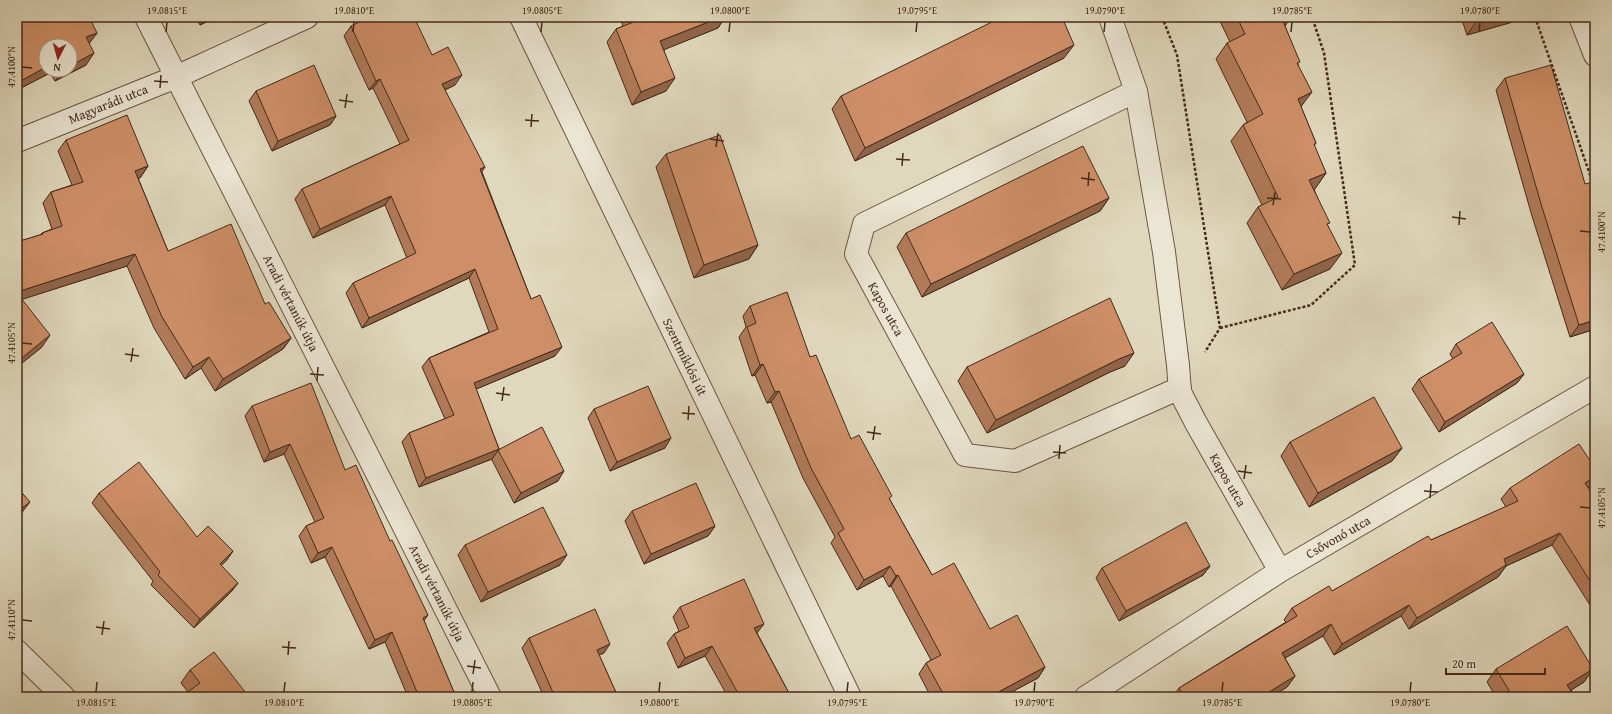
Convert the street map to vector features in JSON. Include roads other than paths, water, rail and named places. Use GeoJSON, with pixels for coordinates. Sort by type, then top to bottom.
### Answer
{"type":"FeatureCollection","features":[{"type":"Feature","properties":{"kind":"street","name":"Aradi vértanúk útja"},"geometry":{"type":"LineString","coordinates":[[146,17],[490,697]]}},
{"type":"Feature","properties":{"kind":"street","name":"Magyarádi utca"},"geometry":{"type":"LineString","coordinates":[[17,140],[176,76],[308,17]]}},
{"type":"Feature","properties":{"kind":"street","name":"Szentmiklósi út"},"geometry":{"type":"LineString","coordinates":[[521,17],[850,697]]}},
{"type":"Feature","properties":{"kind":"street","name":"Kapos utca"},"geometry":{"type":"LineString","coordinates":[[1110,17],[1136,91],[1164,252],[1180,392],[1280,571]]}},
{"type":"Feature","properties":{"kind":"street"},"geometry":{"type":"LineString","coordinates":[[1580,17],[1595,55]]}},
{"type":"Feature","properties":{"kind":"street","name":"Kapos utca"},"geometry":{"type":"LineString","coordinates":[[1136,91],[864,224],[856,254],[965,455],[1015,462],[1180,388]]}},
{"type":"Feature","properties":{"kind":"street","name":"Csővonó utca"},"geometry":{"type":"LineString","coordinates":[[1086,697],[1280,571],[1595,386]]}},
{"type":"Feature","properties":{"kind":"street"},"geometry":{"type":"LineString","coordinates":[[17,651],[64,697]]}}]}
